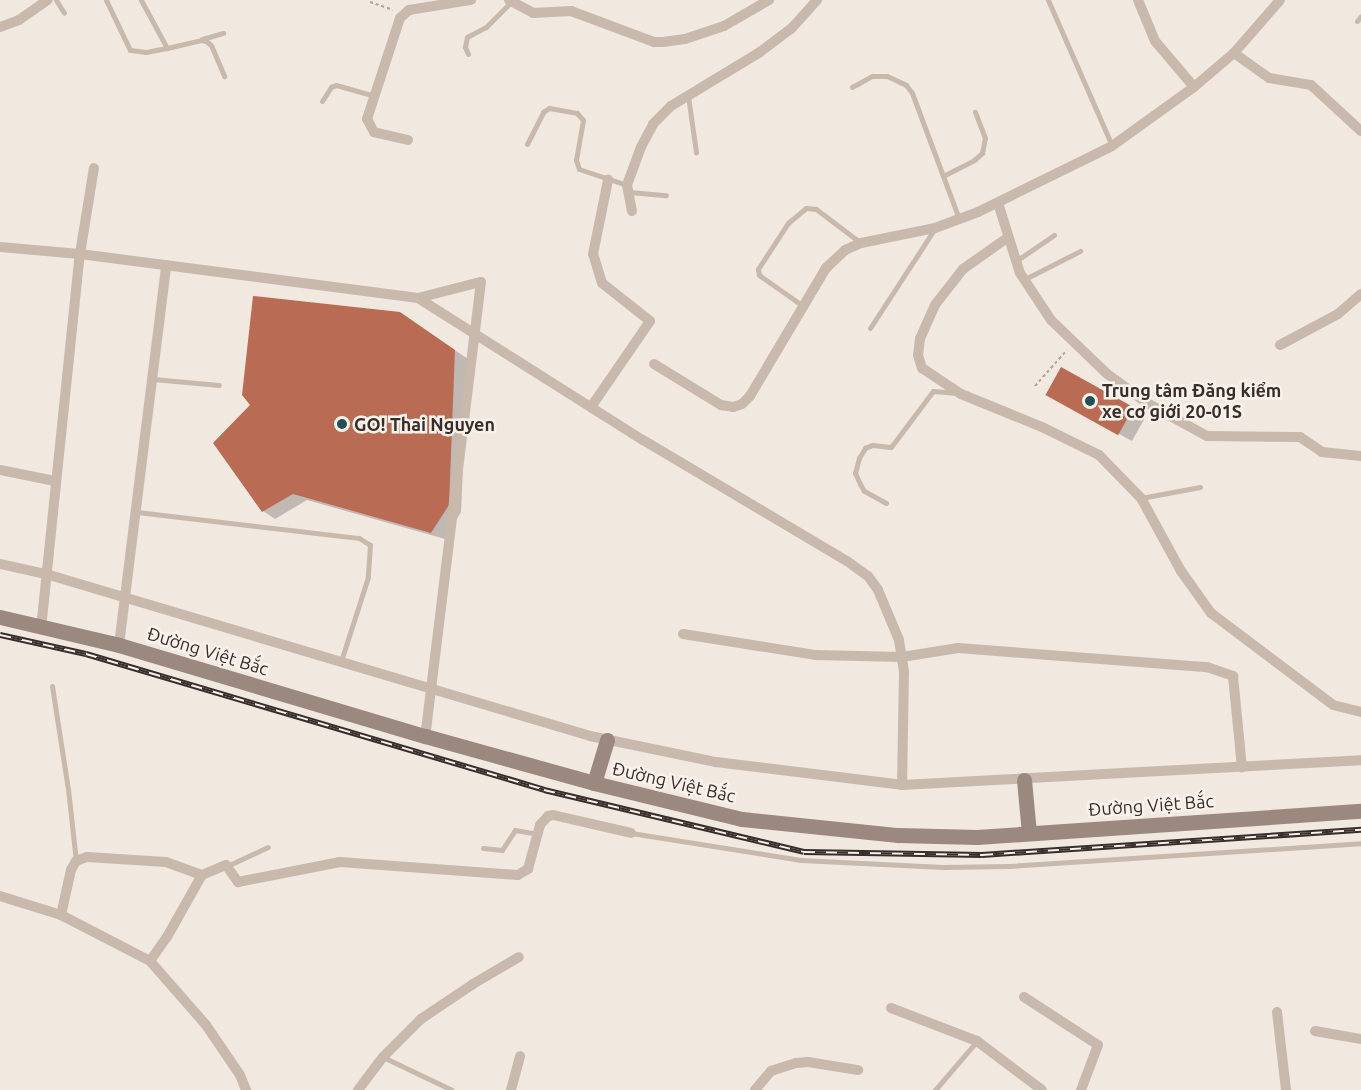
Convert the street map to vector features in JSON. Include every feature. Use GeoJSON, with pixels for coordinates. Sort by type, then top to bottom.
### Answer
{"type":"FeatureCollection","features":[{"type":"Feature","properties":{"kind":"main road","name":"Đường Việt Bắc"},"geometry":{"type":"LineString","coordinates":[[0,617],[119,645],[424,736],[594,783],[742,819],[909,835],[977,837],[1361,811]]}},
{"type":"Feature","properties":{"kind":"main road"},"geometry":{"type":"LineString","coordinates":[[594,783],[607,740]]}},
{"type":"Feature","properties":{"kind":"main road"},"geometry":{"type":"LineString","coordinates":[[1024,780],[1029,833]]}},
{"type":"Feature","properties":{"kind":"street"},"geometry":{"type":"LineString","coordinates":[[0,27],[19,20],[48,0]]}},
{"type":"Feature","properties":{"kind":"street"},"geometry":{"type":"LineString","coordinates":[[408,140],[374,132],[369,127],[367,119],[404,12],[471,0]]}},
{"type":"Feature","properties":{"kind":"street"},"geometry":{"type":"LineString","coordinates":[[511,0],[533,13],[571,11],[654,42],[663,42],[685,39],[714,30],[769,0]]}},
{"type":"Feature","properties":{"kind":"street"},"geometry":{"type":"LineString","coordinates":[[632,210],[627,189],[641,147],[653,124],[671,106],[760,52],[791,28],[818,0]]}},
{"type":"Feature","properties":{"kind":"street"},"geometry":{"type":"LineString","coordinates":[[1137,0],[1155,41],[1194,87]]}},
{"type":"Feature","properties":{"kind":"street"},"geometry":{"type":"LineString","coordinates":[[654,364],[721,405],[733,407],[742,404],[826,268],[836,257],[861,243],[935,228],[960,219],[998,203],[1112,146],[1194,87],[1234,53],[1280,0]]}},
{"type":"Feature","properties":{"kind":"street"},"geometry":{"type":"LineString","coordinates":[[1234,53],[1269,78],[1311,85],[1361,131]]}},
{"type":"Feature","properties":{"kind":"street"},"geometry":{"type":"LineString","coordinates":[[41,628],[80,254],[94,168]]}},
{"type":"Feature","properties":{"kind":"street"},"geometry":{"type":"LineString","coordinates":[[591,407],[650,321],[602,283],[593,254],[608,180]]}},
{"type":"Feature","properties":{"kind":"street"},"geometry":{"type":"LineString","coordinates":[[998,203],[1007,238],[1024,279],[1051,320],[1106,373],[1148,403],[1198,433],[1225,437],[1300,437],[1322,452],[1361,456]]}},
{"type":"Feature","properties":{"kind":"street"},"geometry":{"type":"LineString","coordinates":[[1007,238],[975,258],[950,284],[927,319],[920,339],[918,355],[922,368],[961,394],[1042,426],[1099,455],[1142,498],[1187,580],[1211,614],[1333,705],[1361,712]]}},
{"type":"Feature","properties":{"kind":"street"},"geometry":{"type":"LineString","coordinates":[[0,248],[80,254],[418,298],[481,282],[477,334],[424,736]]}},
{"type":"Feature","properties":{"kind":"street"},"geometry":{"type":"LineString","coordinates":[[119,645],[166,265]]}},
{"type":"Feature","properties":{"kind":"street"},"geometry":{"type":"LineString","coordinates":[[1280,345],[1338,314],[1361,294]]}},
{"type":"Feature","properties":{"kind":"street"},"geometry":{"type":"LineString","coordinates":[[418,298],[591,407],[847,561],[868,576],[883,600],[899,640],[902,657],[904,671],[902,785]]}},
{"type":"Feature","properties":{"kind":"street"},"geometry":{"type":"LineString","coordinates":[[0,471],[55,481]]}},
{"type":"Feature","properties":{"kind":"street"},"geometry":{"type":"LineString","coordinates":[[0,564],[46,574],[607,740],[716,762],[902,785],[1361,760]]}},
{"type":"Feature","properties":{"kind":"street"},"geometry":{"type":"LineString","coordinates":[[682,634],[816,655],[902,657],[958,648],[1207,667],[1233,676],[1242,768]]}},
{"type":"Feature","properties":{"kind":"street"},"geometry":{"type":"LineString","coordinates":[[150,961],[167,938],[202,875],[222,866],[227,866],[238,882],[340,862],[518,875],[528,869],[543,820],[553,815],[631,833]]}},
{"type":"Feature","properties":{"kind":"street"},"geometry":{"type":"LineString","coordinates":[[61,915],[70,870],[76,861],[87,857],[166,862],[202,875]]}},
{"type":"Feature","properties":{"kind":"street"},"geometry":{"type":"LineString","coordinates":[[0,896],[61,915],[150,961],[206,1025],[240,1075],[246,1090]]}},
{"type":"Feature","properties":{"kind":"street"},"geometry":{"type":"LineString","coordinates":[[358,1090],[383,1057],[421,1019],[472,984],[519,957]]}},
{"type":"Feature","properties":{"kind":"street"},"geometry":{"type":"LineString","coordinates":[[1024,997],[1098,1045],[1081,1090]]}},
{"type":"Feature","properties":{"kind":"street"},"geometry":{"type":"LineString","coordinates":[[891,1008],[977,1041],[1042,1090]]}},
{"type":"Feature","properties":{"kind":"street"},"geometry":{"type":"LineString","coordinates":[[1277,1012],[1286,1090]]}},
{"type":"Feature","properties":{"kind":"street"},"geometry":{"type":"LineString","coordinates":[[1315,1031],[1361,1039]]}},
{"type":"Feature","properties":{"kind":"street"},"geometry":{"type":"LineString","coordinates":[[512,1090],[520,1056]]}},
{"type":"Feature","properties":{"kind":"street"},"geometry":{"type":"LineString","coordinates":[[755,1090],[771,1071],[796,1063],[808,1062],[858,1070]]}},
{"type":"Feature","properties":{"kind":"lane"},"geometry":{"type":"LineString","coordinates":[[56,0],[63,13]]}},
{"type":"Feature","properties":{"kind":"lane"},"geometry":{"type":"LineString","coordinates":[[106,0],[130,50],[146,52],[224,33]]}},
{"type":"Feature","properties":{"kind":"lane"},"geometry":{"type":"LineString","coordinates":[[141,0],[166,48]]}},
{"type":"Feature","properties":{"kind":"lane"},"geometry":{"type":"LineString","coordinates":[[468,54],[465,47],[467,37],[486,27],[511,0]]}},
{"type":"Feature","properties":{"kind":"lane"},"geometry":{"type":"LineString","coordinates":[[1048,0],[1112,146]]}},
{"type":"Feature","properties":{"kind":"lane"},"geometry":{"type":"LineString","coordinates":[[202,39],[211,45],[224,76]]}},
{"type":"Feature","properties":{"kind":"lane"},"geometry":{"type":"LineString","coordinates":[[852,87],[872,76],[887,76],[906,84],[960,219]]}},
{"type":"Feature","properties":{"kind":"lane"},"geometry":{"type":"LineString","coordinates":[[322,101],[331,87],[336,85],[375,96]]}},
{"type":"Feature","properties":{"kind":"lane"},"geometry":{"type":"LineString","coordinates":[[688,96],[696,152]]}},
{"type":"Feature","properties":{"kind":"lane"},"geometry":{"type":"LineString","coordinates":[[527,144],[539,119],[549,108],[577,113],[583,120],[576,165],[582,171],[627,189],[666,195]]}},
{"type":"Feature","properties":{"kind":"lane"},"geometry":{"type":"LineString","coordinates":[[943,176],[974,160],[982,153],[985,138],[975,112]]}},
{"type":"Feature","properties":{"kind":"lane"},"geometry":{"type":"LineString","coordinates":[[803,306],[759,275],[758,269],[788,223],[806,208],[816,209],[861,243]]}},
{"type":"Feature","properties":{"kind":"lane"},"geometry":{"type":"LineString","coordinates":[[870,328],[935,228]]}},
{"type":"Feature","properties":{"kind":"lane"},"geometry":{"type":"LineString","coordinates":[[1016,261],[1054,235]]}},
{"type":"Feature","properties":{"kind":"lane"},"geometry":{"type":"LineString","coordinates":[[1024,279],[1080,251]]}},
{"type":"Feature","properties":{"kind":"lane"},"geometry":{"type":"LineString","coordinates":[[153,379],[219,385]]}},
{"type":"Feature","properties":{"kind":"lane"},"geometry":{"type":"LineString","coordinates":[[886,503],[864,491],[855,473],[859,458],[865,448],[872,445],[891,447],[933,391],[961,394]]}},
{"type":"Feature","properties":{"kind":"lane"},"geometry":{"type":"LineString","coordinates":[[1142,498],[1200,487]]}},
{"type":"Feature","properties":{"kind":"lane"},"geometry":{"type":"LineString","coordinates":[[137,512],[360,538],[370,545],[368,577],[341,661]]}},
{"type":"Feature","properties":{"kind":"lane"},"geometry":{"type":"LineString","coordinates":[[52,686],[68,789],[76,861]]}},
{"type":"Feature","properties":{"kind":"lane"},"geometry":{"type":"LineString","coordinates":[[483,848],[502,850],[515,830],[537,834]]}},
{"type":"Feature","properties":{"kind":"lane"},"geometry":{"type":"LineString","coordinates":[[631,833],[801,860],[943,867],[1009,866],[1361,843]]}},
{"type":"Feature","properties":{"kind":"lane"},"geometry":{"type":"LineString","coordinates":[[227,866],[268,847]]}},
{"type":"Feature","properties":{"kind":"lane"},"geometry":{"type":"LineString","coordinates":[[935,1090],[977,1041]]}},
{"type":"Feature","properties":{"kind":"lane"},"geometry":{"type":"LineString","coordinates":[[383,1057],[452,1090]]}},
{"type":"Feature","properties":{"kind":"path"},"geometry":{"type":"LineString","coordinates":[[370,2],[381,8],[404,12]]}},
{"type":"Feature","properties":{"kind":"path"},"geometry":{"type":"LineString","coordinates":[[1035,386],[1073,343]]}},
{"type":"Feature","properties":{"kind":"building","name":"GO! Thai Nguyen"},"geometry":{"type":"Polygon","coordinates":[[[253,296],[400,312],[455,350],[449,505],[431,533],[293,494],[262,512],[213,443],[250,405],[242,395],[253,296]]]}},
{"type":"Feature","properties":{"kind":"building","name":"Trung tâm Đăng kiểm xe cơ giới 20-01S"},"geometry":{"type":"Polygon","coordinates":[[[1061,367],[1134,407],[1118,435],[1045,395],[1061,367]]]}},
{"type":"Feature","properties":{"kind":"railway"},"geometry":{"type":"LineString","coordinates":[[0,635],[86,654],[544,790],[804,852],[982,855],[1361,830]]}},
{"type":"Feature","properties":{"kind":"place","name":"Trung tâm Đăng kiểm xe cơ giới 20-01S"},"geometry":{"type":"Point","coordinates":[1090,401]}},
{"type":"Feature","properties":{"kind":"place","name":"GO! Thai Nguyen"},"geometry":{"type":"Point","coordinates":[342,424]}}]}
